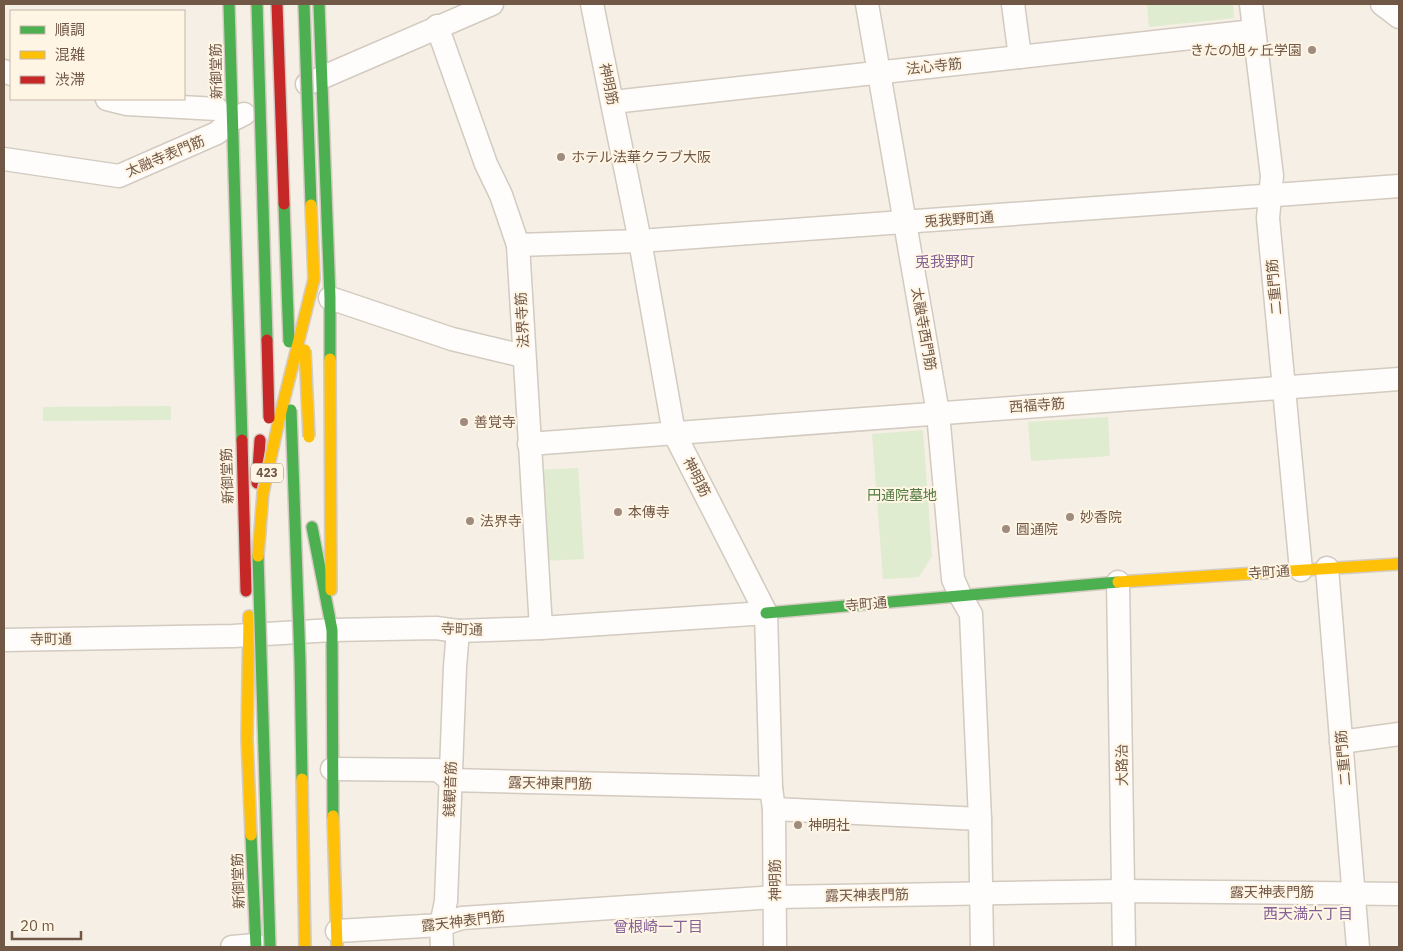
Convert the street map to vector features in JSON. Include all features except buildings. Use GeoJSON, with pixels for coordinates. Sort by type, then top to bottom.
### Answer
{"type":"FeatureCollection","features":[{"type":"Feature","properties":{"kind":"main road","name":"新御堂筋"},"geometry":{"type":"LineString","coordinates":[[229,4],[248,635],[248,739],[261,946]]}},
{"type":"Feature","properties":{"kind":"main road","name":"423"},"geometry":{"type":"LineString","coordinates":[[257,4],[272,520]]}},
{"type":"Feature","properties":{"kind":"main road","name":"423"},"geometry":{"type":"LineString","coordinates":[[277,4],[300,661],[305,947]]}},
{"type":"Feature","properties":{"kind":"main road"},"geometry":{"type":"LineString","coordinates":[[293,4],[309,448]]}},
{"type":"Feature","properties":{"kind":"main road","name":"423"},"geometry":{"type":"LineString","coordinates":[[261,946],[258,555],[263,493],[314,279],[304,4]]}},
{"type":"Feature","properties":{"kind":"main road"},"geometry":{"type":"LineString","coordinates":[[319,4],[330,298],[332,768],[337,939]]}},
{"type":"Feature","properties":{"kind":"main road"},"geometry":{"type":"LineString","coordinates":[[232,117],[246,101]]}},
{"type":"Feature","properties":{"kind":"main road"},"geometry":{"type":"LineString","coordinates":[[248,635],[259,430],[254,300]]}},
{"type":"Feature","properties":{"kind":"main road"},"geometry":{"type":"LineString","coordinates":[[312,522],[332,630]]}},
{"type":"Feature","properties":{"kind":"main road","name":"寺町通"},"geometry":{"type":"LineString","coordinates":[[766,613],[1118,582],[1399,564]]}},
{"type":"Feature","properties":{"kind":"main road"},"geometry":{"type":"LineString","coordinates":[[275,620],[276,649]]}},
{"type":"Feature","properties":{"kind":"street"},"geometry":{"type":"LineString","coordinates":[[321,78],[492,4]]}},
{"type":"Feature","properties":{"kind":"street","name":"神明筋"},"geometry":{"type":"LineString","coordinates":[[592,4],[640,241],[674,433],[766,613],[775,947]]}},
{"type":"Feature","properties":{"kind":"street","name":"太融寺西門筋"},"geometry":{"type":"LineString","coordinates":[[867,4],[938,412],[953,579],[960,596],[971,614],[980,819],[982,947]]}},
{"type":"Feature","properties":{"kind":"street"},"geometry":{"type":"LineString","coordinates":[[1013,4],[1020,56]]}},
{"type":"Feature","properties":{"kind":"street","name":"二重門筋"},"geometry":{"type":"LineString","coordinates":[[1251,4],[1272,176],[1268,218],[1301,570]]}},
{"type":"Feature","properties":{"kind":"street"},"geometry":{"type":"LineString","coordinates":[[1382,4],[1399,17]]}},
{"type":"Feature","properties":{"kind":"street","name":"法界寺筋"},"geometry":{"type":"LineString","coordinates":[[438,26],[486,164],[501,196],[518,245],[541,628]]}},
{"type":"Feature","properties":{"kind":"street","name":"法心寺筋"},"geometry":{"type":"LineString","coordinates":[[613,102],[878,71],[1254,31]]}},
{"type":"Feature","properties":{"kind":"street","name":"太融寺表門筋"},"geometry":{"type":"LineString","coordinates":[[4,160],[119,176],[217,133],[232,117],[321,78]]}},
{"type":"Feature","properties":{"kind":"street"},"geometry":{"type":"LineString","coordinates":[[111,100],[127,104],[232,117]]}},
{"type":"Feature","properties":{"kind":"street","name":"兎我野町通"},"geometry":{"type":"LineString","coordinates":[[518,245],[640,241],[1399,186]]}},
{"type":"Feature","properties":{"kind":"street"},"geometry":{"type":"LineString","coordinates":[[330,298],[452,339],[524,356]]}},
{"type":"Feature","properties":{"kind":"street","name":"西福寺筋"},"geometry":{"type":"LineString","coordinates":[[529,444],[1399,379]]}},
{"type":"Feature","properties":{"kind":"street","name":"二重門筋"},"geometry":{"type":"LineString","coordinates":[[1327,568],[1358,947]]}},
{"type":"Feature","properties":{"kind":"street","name":"大路治"},"geometry":{"type":"LineString","coordinates":[[1118,582],[1124,947]]}},
{"type":"Feature","properties":{"kind":"street","name":"寺町通"},"geometry":{"type":"LineString","coordinates":[[4,640],[248,635],[332,630],[436,628],[458,631],[541,628],[766,613]]}},
{"type":"Feature","properties":{"kind":"street","name":"銭観音筋"},"geometry":{"type":"LineString","coordinates":[[442,947],[441,925],[446,901],[458,631]]}},
{"type":"Feature","properties":{"kind":"street"},"geometry":{"type":"LineString","coordinates":[[1341,742],[1399,734]]}},
{"type":"Feature","properties":{"kind":"street","name":"露天神東門筋"},"geometry":{"type":"LineString","coordinates":[[332,768],[438,770],[450,780],[772,798],[980,819]]}},
{"type":"Feature","properties":{"kind":"street","name":"露天神表門筋"},"geometry":{"type":"LineString","coordinates":[[337,939],[441,925],[462,918],[775,897],[1124,891],[1399,894]]}},
{"type":"Feature","properties":{"kind":"street"},"geometry":{"type":"LineString","coordinates":[[232,947],[261,946]]}},
{"type":"Feature","properties":{"kind":"green space"},"geometry":{"type":"Polygon","coordinates":[[[1147,4],[1233,4],[1234,18],[1149,27],[1147,4]]]}},
{"type":"Feature","properties":{"kind":"green space"},"geometry":{"type":"Polygon","coordinates":[[[171,406],[171,420],[43,421],[43,407],[171,406]]]}},
{"type":"Feature","properties":{"kind":"green space"},"geometry":{"type":"Polygon","coordinates":[[[1108,417],[1110,456],[1031,461],[1028,422],[1108,417]]]}},
{"type":"Feature","properties":{"kind":"green space","name":"円通院墓地"},"geometry":{"type":"Polygon","coordinates":[[[923,430],[932,556],[919,577],[883,579],[872,434],[923,430]]]}},
{"type":"Feature","properties":{"kind":"green space"},"geometry":{"type":"Polygon","coordinates":[[[578,468],[584,559],[542,561],[537,470],[578,468]]]}},
{"type":"Feature","properties":{"kind":"traffic: fast"},"geometry":{"type":"LineString","coordinates":[[229,4],[242,440]]}},
{"type":"Feature","properties":{"kind":"traffic: fast"},"geometry":{"type":"LineString","coordinates":[[257,4],[267,340]]}},
{"type":"Feature","properties":{"kind":"traffic: fast"},"geometry":{"type":"LineString","coordinates":[[304,4],[311,205]]}},
{"type":"Feature","properties":{"kind":"traffic: fast"},"geometry":{"type":"LineString","coordinates":[[319,4],[330,298],[330,359]]}},
{"type":"Feature","properties":{"kind":"traffic: fast"},"geometry":{"type":"LineString","coordinates":[[284,204],[289,342]]}},
{"type":"Feature","properties":{"kind":"traffic: fast"},"geometry":{"type":"LineString","coordinates":[[291,410],[300,661],[302,779]]}},
{"type":"Feature","properties":{"kind":"traffic: fast"},"geometry":{"type":"LineString","coordinates":[[312,527],[332,630],[333,816]]}},
{"type":"Feature","properties":{"kind":"traffic: fast"},"geometry":{"type":"LineString","coordinates":[[258,556],[270,947]]}},
{"type":"Feature","properties":{"kind":"traffic: fast"},"geometry":{"type":"LineString","coordinates":[[766,613],[1118,582]]}},
{"type":"Feature","properties":{"kind":"traffic: fast"},"geometry":{"type":"LineString","coordinates":[[251,835],[256,947]]}},
{"type":"Feature","properties":{"kind":"traffic: slow"},"geometry":{"type":"LineString","coordinates":[[258,556],[263,493],[314,279],[311,205]]}},
{"type":"Feature","properties":{"kind":"traffic: slow"},"geometry":{"type":"LineString","coordinates":[[305,350],[309,437]]}},
{"type":"Feature","properties":{"kind":"traffic: slow"},"geometry":{"type":"LineString","coordinates":[[330,359],[331,590]]}},
{"type":"Feature","properties":{"kind":"traffic: slow"},"geometry":{"type":"LineString","coordinates":[[1118,582],[1399,564]]}},
{"type":"Feature","properties":{"kind":"traffic: slow"},"geometry":{"type":"LineString","coordinates":[[249,616],[247,739],[251,835]]}},
{"type":"Feature","properties":{"kind":"traffic: slow"},"geometry":{"type":"LineString","coordinates":[[302,779],[305,947]]}},
{"type":"Feature","properties":{"kind":"traffic: slow"},"geometry":{"type":"LineString","coordinates":[[333,816],[337,947]]}},
{"type":"Feature","properties":{"kind":"traffic: jam"},"geometry":{"type":"LineString","coordinates":[[277,4],[284,204]]}},
{"type":"Feature","properties":{"kind":"traffic: jam"},"geometry":{"type":"LineString","coordinates":[[267,340],[269,418]]}},
{"type":"Feature","properties":{"kind":"traffic: jam"},"geometry":{"type":"LineString","coordinates":[[242,440],[246,591]]}},
{"type":"Feature","properties":{"kind":"traffic: jam"},"geometry":{"type":"LineString","coordinates":[[257,483],[260,440]]}},
{"type":"Feature","properties":{"kind":"place","name":"きたの旭ヶ丘学園"},"geometry":{"type":"Point","coordinates":[1312,50]}},
{"type":"Feature","properties":{"kind":"place","name":"ホテル法華クラブ大阪"},"geometry":{"type":"Point","coordinates":[561,157]}},
{"type":"Feature","properties":{"kind":"place","name":"善覚寺"},"geometry":{"type":"Point","coordinates":[464,422]}},
{"type":"Feature","properties":{"kind":"place","name":"本傳寺"},"geometry":{"type":"Point","coordinates":[618,512]}},
{"type":"Feature","properties":{"kind":"place","name":"妙香院"},"geometry":{"type":"Point","coordinates":[1070,517]}},
{"type":"Feature","properties":{"kind":"place","name":"法界寺"},"geometry":{"type":"Point","coordinates":[470,521]}},
{"type":"Feature","properties":{"kind":"place","name":"圓通院"},"geometry":{"type":"Point","coordinates":[1006,529]}},
{"type":"Feature","properties":{"kind":"place","name":"神明社"},"geometry":{"type":"Point","coordinates":[798,825]}},
{"type":"Feature","properties":{"kind":"district","name":"兎我野町"},"geometry":{"type":"Point","coordinates":[945,262]}},
{"type":"Feature","properties":{"kind":"district","name":"西天満六丁目"},"geometry":{"type":"Point","coordinates":[1308,914]}},
{"type":"Feature","properties":{"kind":"district","name":"曾根崎一丁目"},"geometry":{"type":"Point","coordinates":[658,927]}}]}
